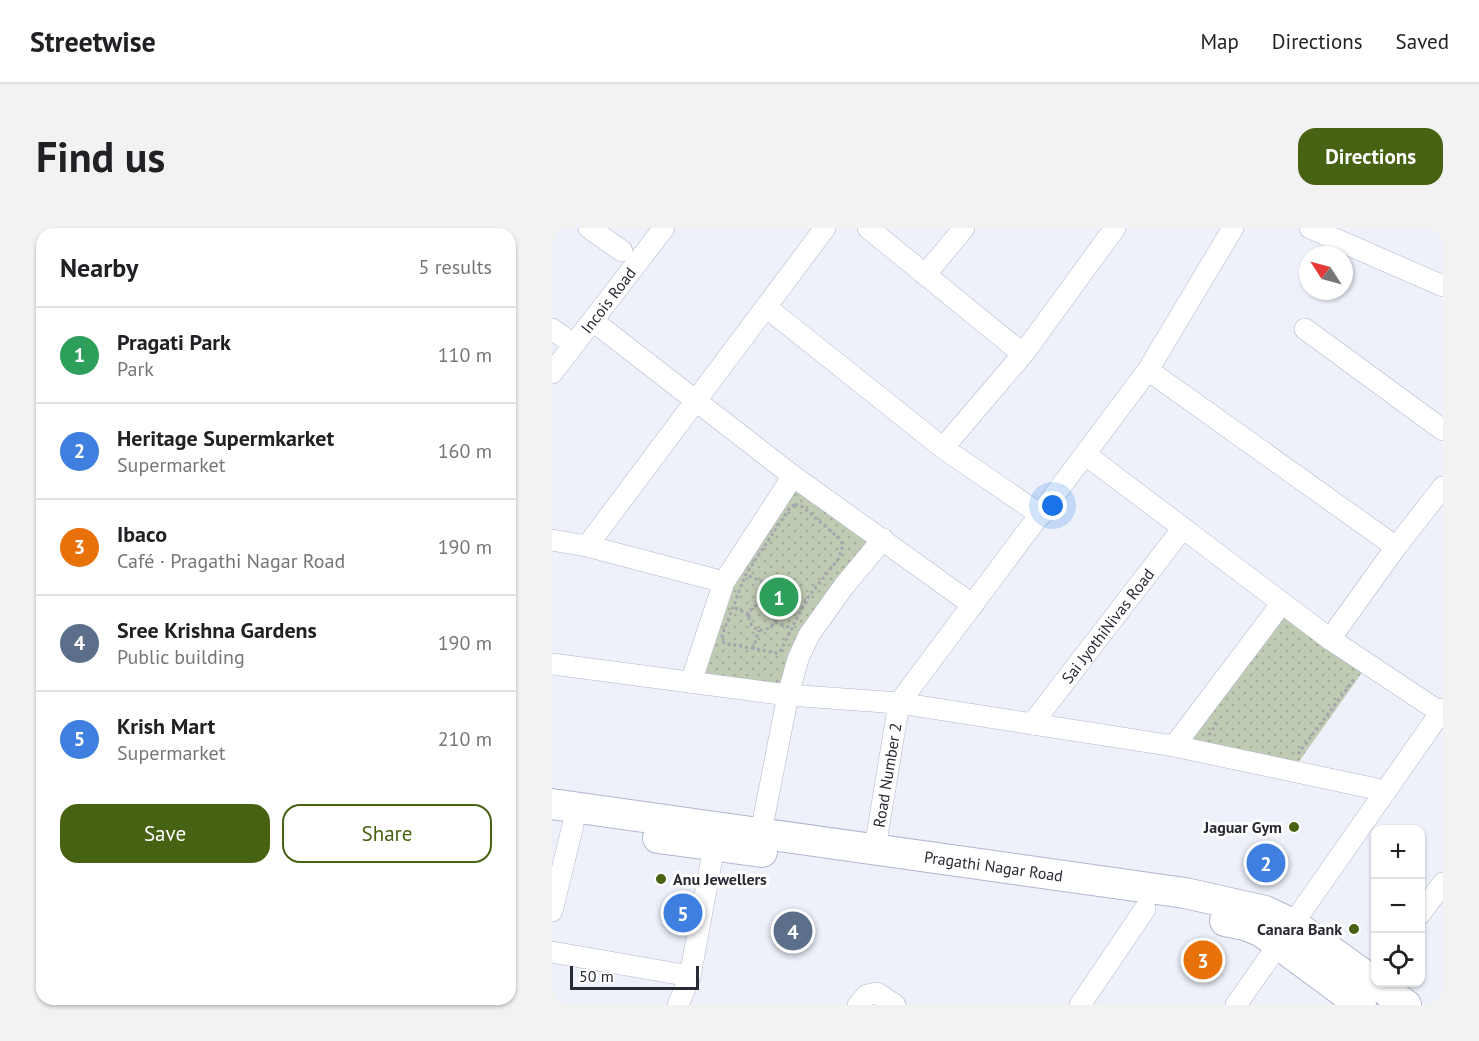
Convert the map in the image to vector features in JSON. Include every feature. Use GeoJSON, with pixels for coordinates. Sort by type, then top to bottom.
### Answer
{"type":"FeatureCollection","features":[{"type":"Feature","properties":{"kind":"main road","name":"Pragathi Nagar Road"},"geometry":{"type":"LineString","coordinates":[[552,804],[1185,893],[1265,910],[1286,934],[1370,988],[1406,1005]]}},
{"type":"Feature","properties":{"kind":"main road","name":"Pragathi Nagar Road"},"geometry":{"type":"LineString","coordinates":[[563,824],[1187,914],[1245,925],[1262,932],[1286,934]]}},
{"type":"Feature","properties":{"kind":"street"},"geometry":{"type":"LineString","coordinates":[[589,228],[622,251]]}},
{"type":"Feature","properties":{"kind":"street","name":"Incois Road"},"geometry":{"type":"LineString","coordinates":[[552,373],[664,228]]}},
{"type":"Feature","properties":{"kind":"street"},"geometry":{"type":"LineString","coordinates":[[587,546],[825,228]]}},
{"type":"Feature","properties":{"kind":"street"},"geometry":{"type":"LineString","coordinates":[[868,228],[1023,354]]}},
{"type":"Feature","properties":{"kind":"street"},"geometry":{"type":"LineString","coordinates":[[925,275],[964,228]]}},
{"type":"Feature","properties":{"kind":"street"},"geometry":{"type":"LineString","coordinates":[[943,448],[1023,354],[1115,228]]}},
{"type":"Feature","properties":{"kind":"street"},"geometry":{"type":"LineString","coordinates":[[899,702],[1148,370],[1233,228]]}},
{"type":"Feature","properties":{"kind":"street"},"geometry":{"type":"LineString","coordinates":[[1310,228],[1443,286]]}},
{"type":"Feature","properties":{"kind":"street"},"geometry":{"type":"LineString","coordinates":[[766,307],[943,448],[1041,515]]}},
{"type":"Feature","properties":{"kind":"street"},"geometry":{"type":"LineString","coordinates":[[593,321],[793,476],[973,605]]}},
{"type":"Feature","properties":{"kind":"street"},"geometry":{"type":"LineString","coordinates":[[552,329],[573,344]]}},
{"type":"Feature","properties":{"kind":"street"},"geometry":{"type":"LineString","coordinates":[[1305,329],[1443,430]]}},
{"type":"Feature","properties":{"kind":"street"},"geometry":{"type":"LineString","coordinates":[[1148,370],[1396,547]]}},
{"type":"Feature","properties":{"kind":"street"},"geometry":{"type":"LineString","coordinates":[[1086,455],[1330,639],[1442,710],[1236,1005]]}},
{"type":"Feature","properties":{"kind":"street"},"geometry":{"type":"LineString","coordinates":[[692,682],[724,582],[793,476]]}},
{"type":"Feature","properties":{"kind":"street"},"geometry":{"type":"LineString","coordinates":[[1330,639],[1396,547],[1443,487]]}},
{"type":"Feature","properties":{"kind":"street","name":"Sai JyothiNivas Road"},"geometry":{"type":"LineString","coordinates":[[1032,724],[1183,528]]}},
{"type":"Feature","properties":{"kind":"street"},"geometry":{"type":"LineString","coordinates":[[761,832],[788,695],[798,659],[808,635],[883,539]]}},
{"type":"Feature","properties":{"kind":"street"},"geometry":{"type":"LineString","coordinates":[[552,540],[587,546],[724,582]]}},
{"type":"Feature","properties":{"kind":"street"},"geometry":{"type":"LineString","coordinates":[[1174,746],[1282,603]]}},
{"type":"Feature","properties":{"kind":"street"},"geometry":{"type":"LineString","coordinates":[[552,664],[788,695],[899,702],[1174,746],[1386,791]]}},
{"type":"Feature","properties":{"kind":"street","name":"Road Number 2"},"geometry":{"type":"LineString","coordinates":[[875,848],[899,702]]}},
{"type":"Feature","properties":{"kind":"street"},"geometry":{"type":"LineString","coordinates":[[552,910],[563,824]]}},
{"type":"Feature","properties":{"kind":"street"},"geometry":{"type":"LineString","coordinates":[[678,1005],[690,976],[714,847]]}},
{"type":"Feature","properties":{"kind":"street"},"geometry":{"type":"LineString","coordinates":[[1425,907],[1443,883]]}},
{"type":"Feature","properties":{"kind":"street"},"geometry":{"type":"LineString","coordinates":[[1080,1005],[1145,909]]}},
{"type":"Feature","properties":{"kind":"street"},"geometry":{"type":"LineString","coordinates":[[552,952],[690,976]]}},
{"type":"Feature","properties":{"kind":"street"},"geometry":{"type":"LineString","coordinates":[[858,1005],[867,995],[877,993],[895,1005]]}},
{"type":"Feature","properties":{"kind":"path"},"geometry":{"type":"LineString","coordinates":[[798,504],[840,538],[843,545],[842,551],[828,575],[806,600],[777,587],[746,574],[789,509],[798,504]]}},
{"type":"Feature","properties":{"kind":"path"},"geometry":{"type":"LineString","coordinates":[[768,604],[777,587]]}},
{"type":"Feature","properties":{"kind":"path"},"geometry":{"type":"LineString","coordinates":[[768,604],[774,610],[774,621],[768,629],[759,630],[751,624],[749,614],[756,605],[768,604]]}},
{"type":"Feature","properties":{"kind":"path"},"geometry":{"type":"LineString","coordinates":[[749,614],[733,607],[722,638],[724,643],[777,653],[782,651],[793,629],[774,621]]}},
{"type":"Feature","properties":{"kind":"path"},"geometry":{"type":"LineString","coordinates":[[753,649],[759,630]]}},
{"type":"Feature","properties":{"kind":"path"},"geometry":{"type":"LineString","coordinates":[[1293,755],[1302,751],[1356,673]]}},
{"type":"Feature","properties":{"kind":"path"},"geometry":{"type":"LineString","coordinates":[[1206,739],[1219,720]]}},
{"type":"Feature","properties":{"kind":"green space"},"geometry":{"type":"Polygon","coordinates":[[[794,483],[872,541],[786,686],[703,674],[734,582],[794,483]]]}},
{"type":"Feature","properties":{"kind":"green space"},"geometry":{"type":"Polygon","coordinates":[[[1283,616],[1363,671],[1298,763],[1189,745],[1283,616]]]}},
{"type":"Feature","properties":{"kind":"place","name":"Pragati Park"},"geometry":{"type":"Point","coordinates":[779,597]}},
{"type":"Feature","properties":{"kind":"place","name":"Jaguar Gym"},"geometry":{"type":"Point","coordinates":[1294,827]}},
{"type":"Feature","properties":{"kind":"place","name":"Heritage Supermkarket"},"geometry":{"type":"Point","coordinates":[1266,863]}},
{"type":"Feature","properties":{"kind":"place","name":"Anu Jewellers"},"geometry":{"type":"Point","coordinates":[661,879]}},
{"type":"Feature","properties":{"kind":"place","name":"Krish Mart"},"geometry":{"type":"Point","coordinates":[683,913]}},
{"type":"Feature","properties":{"kind":"place","name":"Canara Bank"},"geometry":{"type":"Point","coordinates":[1354,929]}},
{"type":"Feature","properties":{"kind":"place","name":"Sree Krishna Gardens"},"geometry":{"type":"Point","coordinates":[793,931]}},
{"type":"Feature","properties":{"kind":"place","name":"Ibaco"},"geometry":{"type":"Point","coordinates":[1203,960]}}]}
